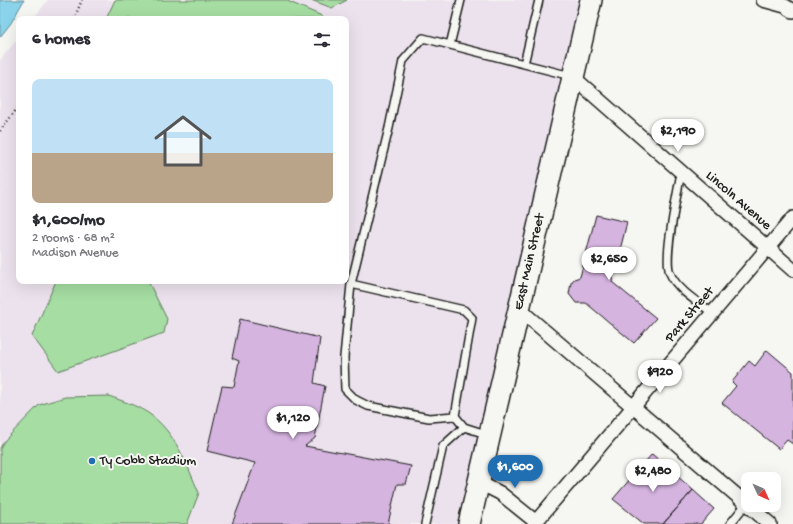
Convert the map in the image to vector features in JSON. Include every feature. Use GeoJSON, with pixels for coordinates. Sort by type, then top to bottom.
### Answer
{"type":"FeatureCollection","features":[{"type":"Feature","properties":{"kind":"main road","name":"East Main Street"},"geometry":{"type":"LineString","coordinates":[[469,524],[591,0]]}},
{"type":"Feature","properties":{"kind":"street"},"geometry":{"type":"LineString","coordinates":[[763,0],[785,6],[793,11]]}},
{"type":"Feature","properties":{"kind":"street","name":"Lincoln Avenue"},"geometry":{"type":"LineString","coordinates":[[573,77],[793,270]]}},
{"type":"Feature","properties":{"kind":"street","name":"Park Street"},"geometry":{"type":"LineString","coordinates":[[535,523],[793,218]]}},
{"type":"Feature","properties":{"kind":"street"},"geometry":{"type":"LineString","coordinates":[[519,309],[741,500]]}},
{"type":"Feature","properties":{"kind":"street"},"geometry":{"type":"LineString","coordinates":[[478,482],[500,493],[535,523]]}},
{"type":"Feature","properties":{"kind":"street"},"geometry":{"type":"LineString","coordinates":[[756,512],[770,524]]}},
{"type":"Feature","properties":{"kind":"lane"},"geometry":{"type":"LineString","coordinates":[[450,45],[461,0]]}},
{"type":"Feature","properties":{"kind":"lane"},"geometry":{"type":"LineString","coordinates":[[524,64],[539,0]]}},
{"type":"Feature","properties":{"kind":"lane"},"geometry":{"type":"LineString","coordinates":[[455,416],[429,418],[368,406],[356,400],[346,389],[344,357],[351,284],[389,128],[403,61],[422,38],[573,77]]}},
{"type":"Feature","properties":{"kind":"lane"},"geometry":{"type":"LineString","coordinates":[[681,172],[667,257],[670,273],[684,292],[713,313]]}},
{"type":"Feature","properties":{"kind":"lane"},"geometry":{"type":"LineString","coordinates":[[351,284],[464,310],[472,318],[455,416],[464,427],[489,435]]}},
{"type":"Feature","properties":{"kind":"lane"},"geometry":{"type":"LineString","coordinates":[[425,524],[443,446],[464,427]]}},
{"type":"Feature","properties":{"kind":"lane"},"geometry":{"type":"LineString","coordinates":[[730,524],[741,510]]}},
{"type":"Feature","properties":{"kind":"path"},"geometry":{"type":"LineString","coordinates":[[75,16],[82,0]]}},
{"type":"Feature","properties":{"kind":"path"},"geometry":{"type":"LineString","coordinates":[[0,131],[16,110]]}},
{"type":"Feature","properties":{"kind":"shaded area"},"geometry":{"type":"Polygon","coordinates":[[[48,0],[591,0],[469,524],[0,524],[0,60],[16,41],[16,284],[349,284],[349,16],[35,16],[48,0]]]}},
{"type":"Feature","properties":{"kind":"green space"},"geometry":{"type":"Polygon","coordinates":[[[115,0],[285,0],[322,16],[107,16],[115,0]]]}},
{"type":"Feature","properties":{"kind":"green space"},"geometry":{"type":"Polygon","coordinates":[[[311,0],[347,0],[332,8],[311,0]]]}},
{"type":"Feature","properties":{"kind":"green space"},"geometry":{"type":"Polygon","coordinates":[[[55,284],[150,284],[167,319],[164,333],[58,371],[32,336],[55,284]]]}},
{"type":"Feature","properties":{"kind":"green space","name":"Ty Cobb Stadium"},"geometry":{"type":"Polygon","coordinates":[[[109,396],[134,405],[148,413],[166,429],[173,439],[185,460],[199,493],[187,524],[0,524],[0,448],[4,441],[39,405],[65,397],[109,396]]]}},
{"type":"Feature","properties":{"kind":"water"},"geometry":{"type":"Polygon","coordinates":[[[0,0],[24,0],[11,23],[0,37],[0,0]]]}},
{"type":"Feature","properties":{"kind":"building"},"geometry":{"type":"Polygon","coordinates":[[[596,215],[627,222],[612,282],[656,318],[634,343],[586,303],[576,303],[569,294],[571,283],[574,279],[580,277],[596,215]]]}},
{"type":"Feature","properties":{"kind":"building"},"geometry":{"type":"Polygon","coordinates":[[[240,319],[320,338],[314,383],[325,386],[315,438],[305,446],[411,466],[406,484],[397,484],[388,524],[232,524],[255,463],[207,451],[222,386],[234,387],[239,361],[232,358],[240,319]]]}},
{"type":"Feature","properties":{"kind":"building"},"geometry":{"type":"Polygon","coordinates":[[[767,350],[793,372],[793,444],[787,440],[779,449],[722,403],[736,386],[732,382],[749,361],[755,366],[767,350]]]}},
{"type":"Feature","properties":{"kind":"building"},"geometry":{"type":"Polygon","coordinates":[[[652,454],[693,490],[663,524],[644,524],[613,499],[652,454]]]}},
{"type":"Feature","properties":{"kind":"building"},"geometry":{"type":"Polygon","coordinates":[[[693,490],[714,509],[701,524],[663,524],[693,490]]]}},
{"type":"Feature","properties":{"kind":"place","name":"Ty Cobb Stadium"},"geometry":{"type":"Point","coordinates":[92,461]}}]}
